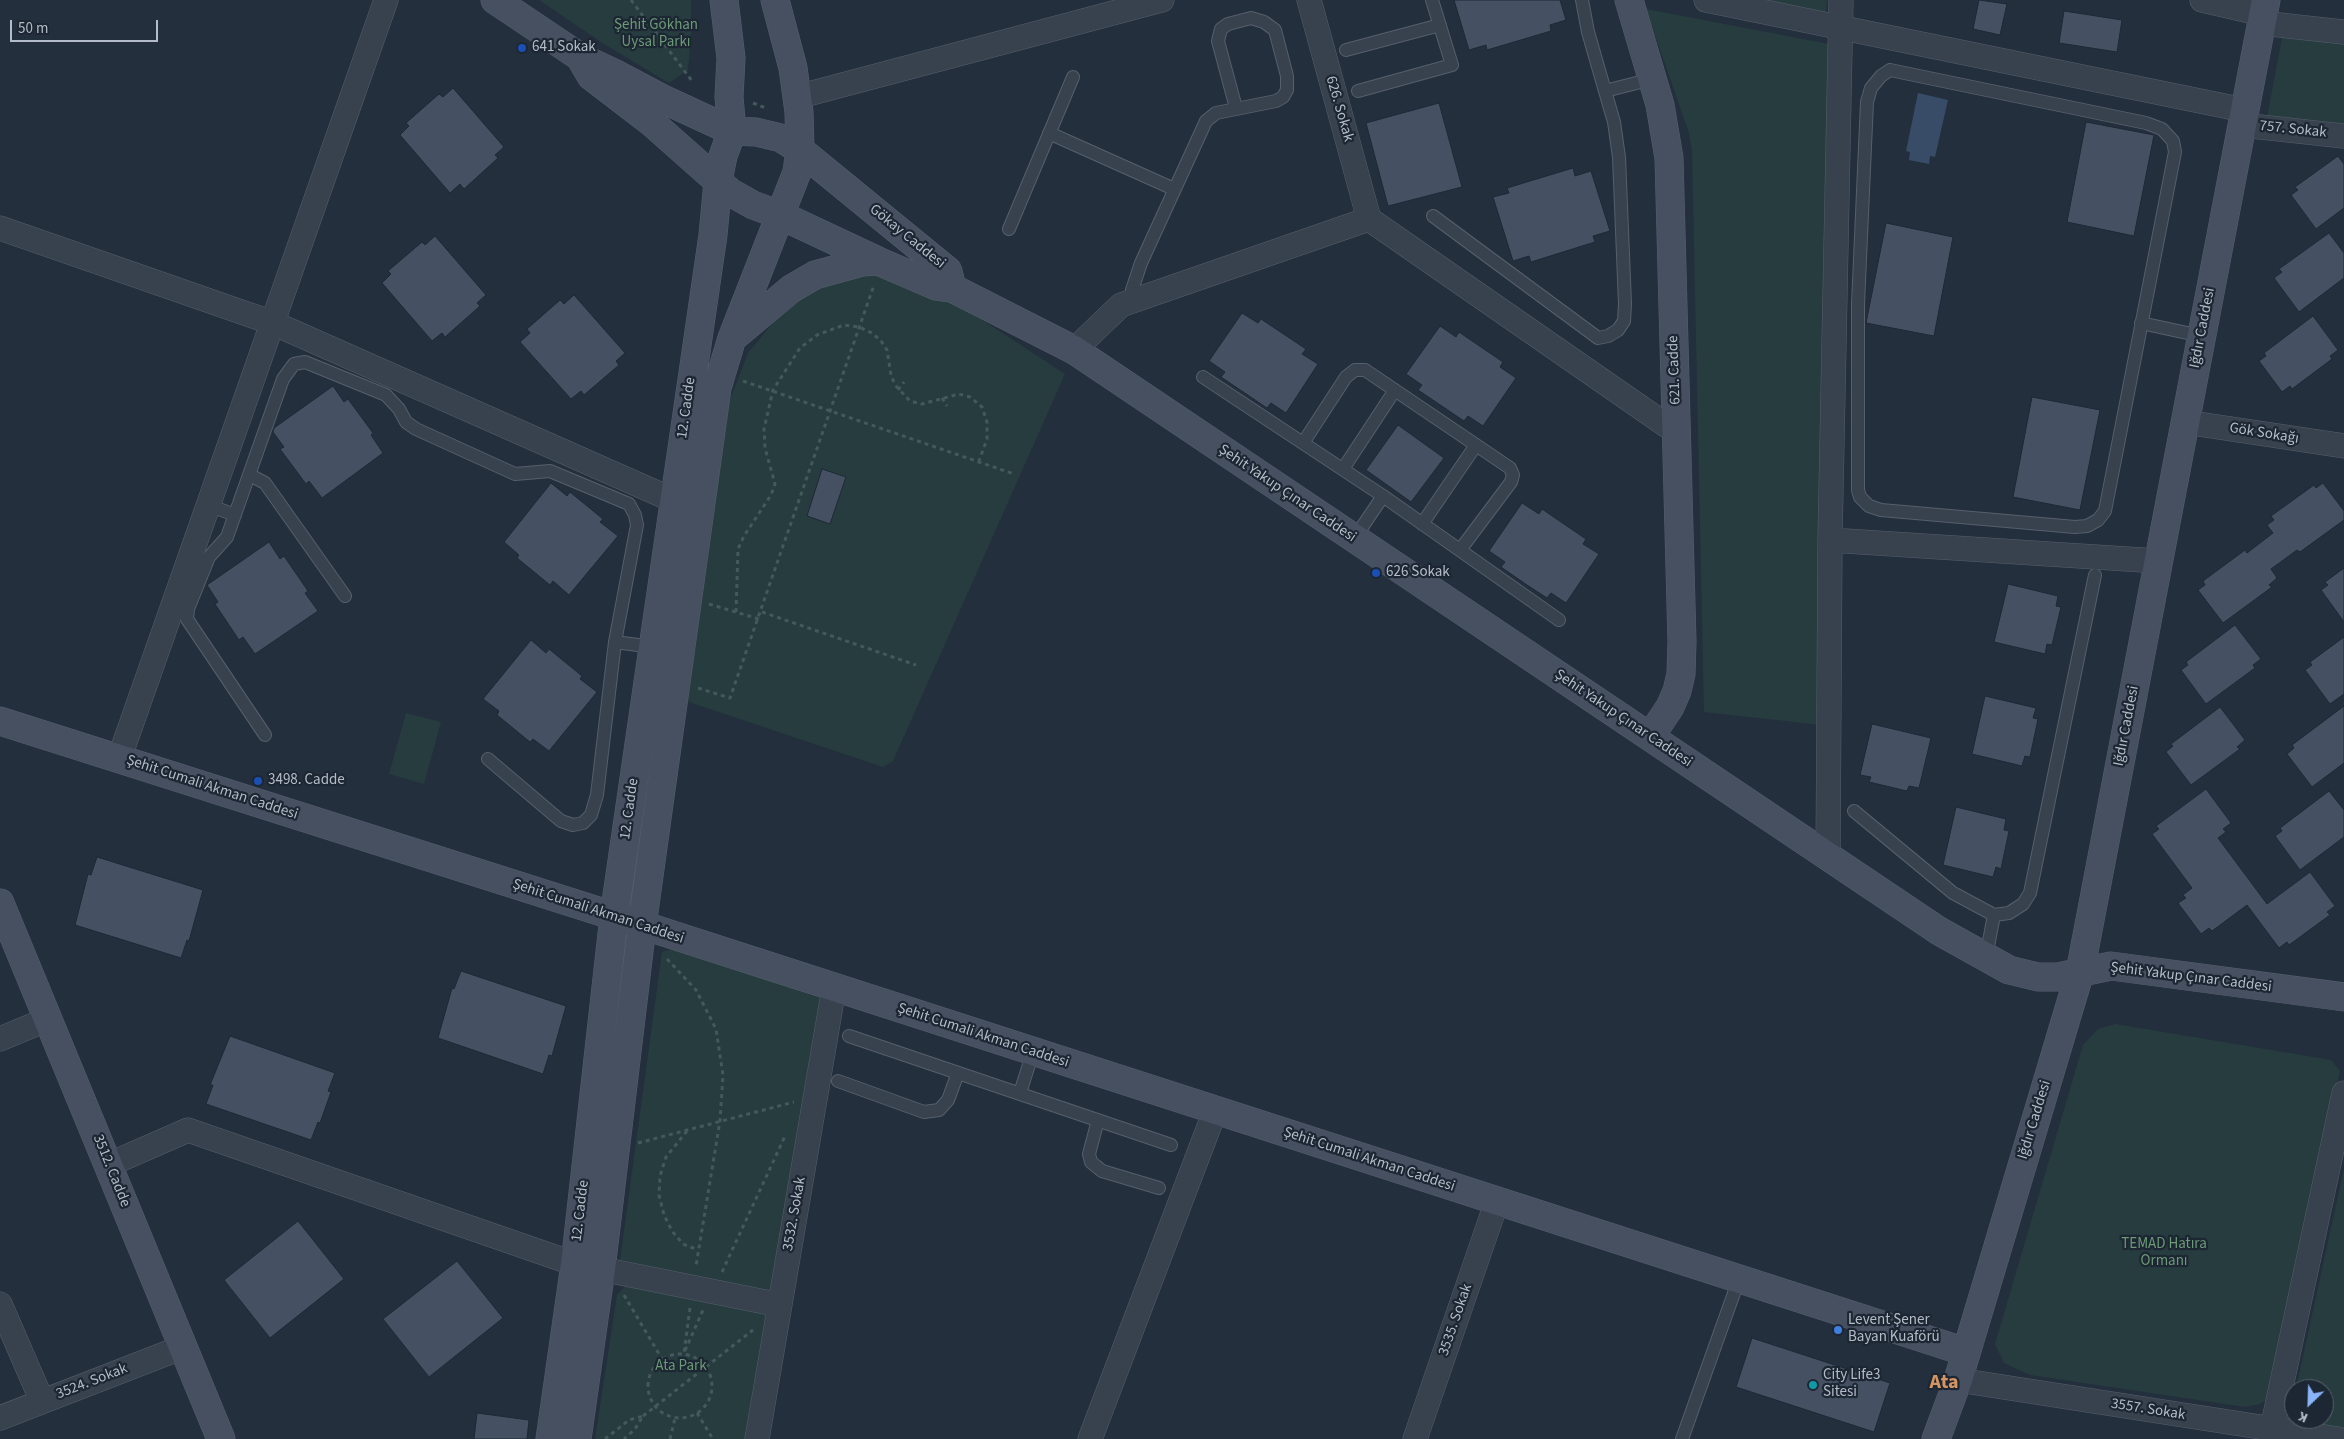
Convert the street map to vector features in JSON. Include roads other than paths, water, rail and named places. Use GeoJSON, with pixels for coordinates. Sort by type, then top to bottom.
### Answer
{"type":"FeatureCollection","features":[{"type":"Feature","properties":{"kind":"main road"},"geometry":{"type":"LineString","coordinates":[[495,0],[580,57],[732,131],[756,132],[781,138],[800,150]]}},
{"type":"Feature","properties":{"kind":"main road"},"geometry":{"type":"LineString","coordinates":[[718,181],[723,156],[732,131],[729,97],[731,58],[724,0]]}},
{"type":"Feature","properties":{"kind":"main road"},"geometry":{"type":"LineString","coordinates":[[580,57],[591,76],[651,122],[718,181],[742,199],[780,214],[794,185],[800,150],[797,97],[793,68],[775,0]]}},
{"type":"Feature","properties":{"kind":"main road","name":"621. Cadde"},"geometry":{"type":"LineString","coordinates":[[1629,0],[1660,106],[1669,158],[1682,642],[1681,674],[1670,707],[1650,737]]}},
{"type":"Feature","properties":{"kind":"main road","name":"Iğdır Caddesi"},"geometry":{"type":"LineString","coordinates":[[1936,1439],[1958,1380],[2080,972],[2263,12]]}},
{"type":"Feature","properties":{"kind":"main road","name":"Gökay Caddesi"},"geometry":{"type":"LineString","coordinates":[[780,214],[877,270],[936,286],[952,288],[948,271],[800,150]]}},
{"type":"Feature","properties":{"kind":"main road","name":"12. Cadde"},"geometry":{"type":"LineString","coordinates":[[577,1439],[614,916],[675,501],[718,181]]}},
{"type":"Feature","properties":{"kind":"main road","name":"12. Cadde"},"geometry":{"type":"LineString","coordinates":[[550,1439],[588,1266],[642,926],[717,388],[732,338],[780,214]]}},
{"type":"Feature","properties":{"kind":"main road"},"geometry":{"type":"LineString","coordinates":[[732,338],[785,294],[815,275],[862,262],[877,270]]}},
{"type":"Feature","properties":{"kind":"main road","name":"Şehit Yakup Çınar Caddesi"},"geometry":{"type":"LineString","coordinates":[[952,288],[1074,350],[1939,931],[2009,970],[2038,977],[2111,966],[2343,992]]}},
{"type":"Feature","properties":{"kind":"main road","name":"Şehit Cumali Akman Caddesi"},"geometry":{"type":"LineString","coordinates":[[0,721],[614,916],[1966,1352]]}},
{"type":"Feature","properties":{"kind":"main road","name":"3512. Cadde"},"geometry":{"type":"LineString","coordinates":[[0,903],[221,1439]]}},
{"type":"Feature","properties":{"kind":"street"},"geometry":{"type":"LineString","coordinates":[[119,759],[386,0]]}},
{"type":"Feature","properties":{"kind":"street"},"geometry":{"type":"LineString","coordinates":[[797,97],[1162,0]]}},
{"type":"Feature","properties":{"kind":"street","name":"626. Sokak"},"geometry":{"type":"LineString","coordinates":[[1308,0],[1369,219]]}},
{"type":"Feature","properties":{"kind":"street","name":"757. Sokak"},"geometry":{"type":"LineString","coordinates":[[1706,0],[1839,27],[2243,118],[2344,136]]}},
{"type":"Feature","properties":{"kind":"street"},"geometry":{"type":"LineString","coordinates":[[1828,857],[1830,540],[1841,0]]}},
{"type":"Feature","properties":{"kind":"street"},"geometry":{"type":"LineString","coordinates":[[2202,0],[2263,12],[2344,32]]}},
{"type":"Feature","properties":{"kind":"street"},"geometry":{"type":"LineString","coordinates":[[1074,350],[1118,307],[1369,219],[1676,432]]}},
{"type":"Feature","properties":{"kind":"street"},"geometry":{"type":"LineString","coordinates":[[0,228],[273,323],[675,501]]}},
{"type":"Feature","properties":{"kind":"street","name":"Gök Sokağı"},"geometry":{"type":"LineString","coordinates":[[2185,422],[2344,446]]}},
{"type":"Feature","properties":{"kind":"street"},"geometry":{"type":"LineString","coordinates":[[1830,540],[2158,561]]}},
{"type":"Feature","properties":{"kind":"street","name":"3532. Sokak"},"geometry":{"type":"LineString","coordinates":[[757,1439],[834,988]]}},
{"type":"Feature","properties":{"kind":"street"},"geometry":{"type":"LineString","coordinates":[[0,1039],[48,1019]]}},
{"type":"Feature","properties":{"kind":"street"},"geometry":{"type":"LineString","coordinates":[[2272,1429],[2344,1093]]}},
{"type":"Feature","properties":{"kind":"street"},"geometry":{"type":"LineString","coordinates":[[1090,1439],[1215,1111]]}},
{"type":"Feature","properties":{"kind":"street"},"geometry":{"type":"LineString","coordinates":[[108,1166],[188,1130],[588,1266],[780,1305]]}},
{"type":"Feature","properties":{"kind":"street","name":"3535. Sokak"},"geometry":{"type":"LineString","coordinates":[[1417,1439],[1498,1202]]}},
{"type":"Feature","properties":{"kind":"street"},"geometry":{"type":"LineString","coordinates":[[0,1304],[42,1402]]}},
{"type":"Feature","properties":{"kind":"street","name":"3524. Sokak"},"geometry":{"type":"LineString","coordinates":[[0,1418],[183,1347]]}},
{"type":"Feature","properties":{"kind":"street","name":"3557. Sokak"},"geometry":{"type":"LineString","coordinates":[[1958,1380],[2338,1439]]}},
{"type":"Feature","properties":{"kind":"lane"},"geometry":{"type":"LineString","coordinates":[[1358,91],[1452,65],[1432,0]]}},
{"type":"Feature","properties":{"kind":"lane"},"geometry":{"type":"LineString","coordinates":[[1433,216],[1598,338],[1608,336],[1618,330],[1624,321],[1625,304],[1619,157],[1614,122],[1588,32],[1582,0]]}},
{"type":"Feature","properties":{"kind":"lane"},"geometry":{"type":"LineString","coordinates":[[1134,300],[1132,290],[1141,263],[1206,121],[1216,113],[1276,101],[1283,97],[1287,90],[1287,76],[1275,30],[1264,22],[1252,18],[1228,24],[1220,29],[1218,41],[1236,108]]}},
{"type":"Feature","properties":{"kind":"lane"},"geometry":{"type":"LineString","coordinates":[[1346,50],[1440,25]]}},
{"type":"Feature","properties":{"kind":"lane"},"geometry":{"type":"LineString","coordinates":[[1890,70],[2146,123],[2162,129],[2173,141],[2175,152],[2141,323],[2105,511],[2098,520],[2087,526],[2075,527],[1881,510],[1869,506],[1860,497],[1858,490],[1858,304],[1866,102],[1871,88],[1881,76],[1890,70]]}},
{"type":"Feature","properties":{"kind":"lane"},"geometry":{"type":"LineString","coordinates":[[1008,229],[1073,77]]}},
{"type":"Feature","properties":{"kind":"lane"},"geometry":{"type":"LineString","coordinates":[[1605,91],[1652,79]]}},
{"type":"Feature","properties":{"kind":"lane"},"geometry":{"type":"LineString","coordinates":[[1049,133],[1174,189]]}},
{"type":"Feature","properties":{"kind":"lane"},"geometry":{"type":"LineString","coordinates":[[2141,323],[2201,336]]}},
{"type":"Feature","properties":{"kind":"lane"},"geometry":{"type":"LineString","coordinates":[[265,735],[187,619],[188,608],[209,557],[227,537],[283,379],[294,364],[305,362],[386,395],[399,409],[406,422],[416,430],[515,474],[550,471],[629,504],[635,515],[637,525],[614,642],[597,795],[591,815],[583,823],[573,824],[561,821],[488,760]]}},
{"type":"Feature","properties":{"kind":"lane"},"geometry":{"type":"LineString","coordinates":[[1303,442],[1346,376],[1355,370],[1364,370],[1510,468],[1513,475],[1511,482],[1460,550]]}},
{"type":"Feature","properties":{"kind":"lane"},"geometry":{"type":"LineString","coordinates":[[1204,377],[1383,496],[1559,620]]}},
{"type":"Feature","properties":{"kind":"lane"},"geometry":{"type":"LineString","coordinates":[[1343,469],[1395,390]]}},
{"type":"Feature","properties":{"kind":"lane"},"geometry":{"type":"LineString","coordinates":[[1422,524],[1476,445]]}},
{"type":"Feature","properties":{"kind":"lane"},"geometry":{"type":"LineString","coordinates":[[250,475],[265,483],[345,596]]}},
{"type":"Feature","properties":{"kind":"lane"},"geometry":{"type":"LineString","coordinates":[[1354,539],[1383,496]]}},
{"type":"Feature","properties":{"kind":"lane"},"geometry":{"type":"LineString","coordinates":[[208,505],[235,515]]}},
{"type":"Feature","properties":{"kind":"lane"},"geometry":{"type":"LineString","coordinates":[[1854,811],[1953,893],[1994,915],[2009,913],[2023,904],[2030,893],[2095,576]]}},
{"type":"Feature","properties":{"kind":"lane"},"geometry":{"type":"LineString","coordinates":[[614,642],[654,647]]}},
{"type":"Feature","properties":{"kind":"lane"},"geometry":{"type":"LineString","coordinates":[[1986,957],[1994,915]]}},
{"type":"Feature","properties":{"kind":"lane"},"geometry":{"type":"LineString","coordinates":[[849,1036],[1171,1145]]}},
{"type":"Feature","properties":{"kind":"lane"},"geometry":{"type":"LineString","coordinates":[[1020,1093],[1033,1052]]}},
{"type":"Feature","properties":{"kind":"lane"},"geometry":{"type":"LineString","coordinates":[[838,1081],[924,1112],[939,1110],[948,1100],[958,1073]]}},
{"type":"Feature","properties":{"kind":"lane"},"geometry":{"type":"LineString","coordinates":[[1098,1120],[1088,1154],[1091,1162],[1102,1170],[1159,1188]]}},
{"type":"Feature","properties":{"kind":"lane"},"geometry":{"type":"LineString","coordinates":[[1682,1439],[1739,1279]]}},
{"type":"Feature","properties":{"kind":"water"},"geometry":{"type":"Polygon","coordinates":[[[1918,93],[1948,100],[1935,157],[1930,156],[1929,164],[1909,160],[1910,152],[1906,151],[1918,93]]]}},
{"type":"Feature","properties":{"kind":"place","name":"641 Sokak"},"geometry":{"type":"Point","coordinates":[522,48]}},
{"type":"Feature","properties":{"kind":"place","name":"626 Sokak"},"geometry":{"type":"Point","coordinates":[1376,573]}},
{"type":"Feature","properties":{"kind":"place","name":"3498. Cadde"},"geometry":{"type":"Point","coordinates":[258,781]}},
{"type":"Feature","properties":{"kind":"place","name":"Levent Şener Bayan Kuaförü"},"geometry":{"type":"Point","coordinates":[1838,1330]}},
{"type":"Feature","properties":{"kind":"place","name":"City Life3 Sitesi"},"geometry":{"type":"Point","coordinates":[1813,1385]}},
{"type":"Feature","properties":{"kind":"district","name":"Ata"},"geometry":{"type":"Point","coordinates":[1944,1384]}},
{"type":"Feature","properties":{"kind":"park label","name":"Şehit Gökhan Uysal Parkı"},"geometry":{"type":"Point","coordinates":[656,34]}},
{"type":"Feature","properties":{"kind":"park label","name":"TEMAD Hatıra Ormanı"},"geometry":{"type":"Point","coordinates":[2164,1254]}},
{"type":"Feature","properties":{"kind":"park label","name":"Ata Park"},"geometry":{"type":"Point","coordinates":[681,1367]}}]}
